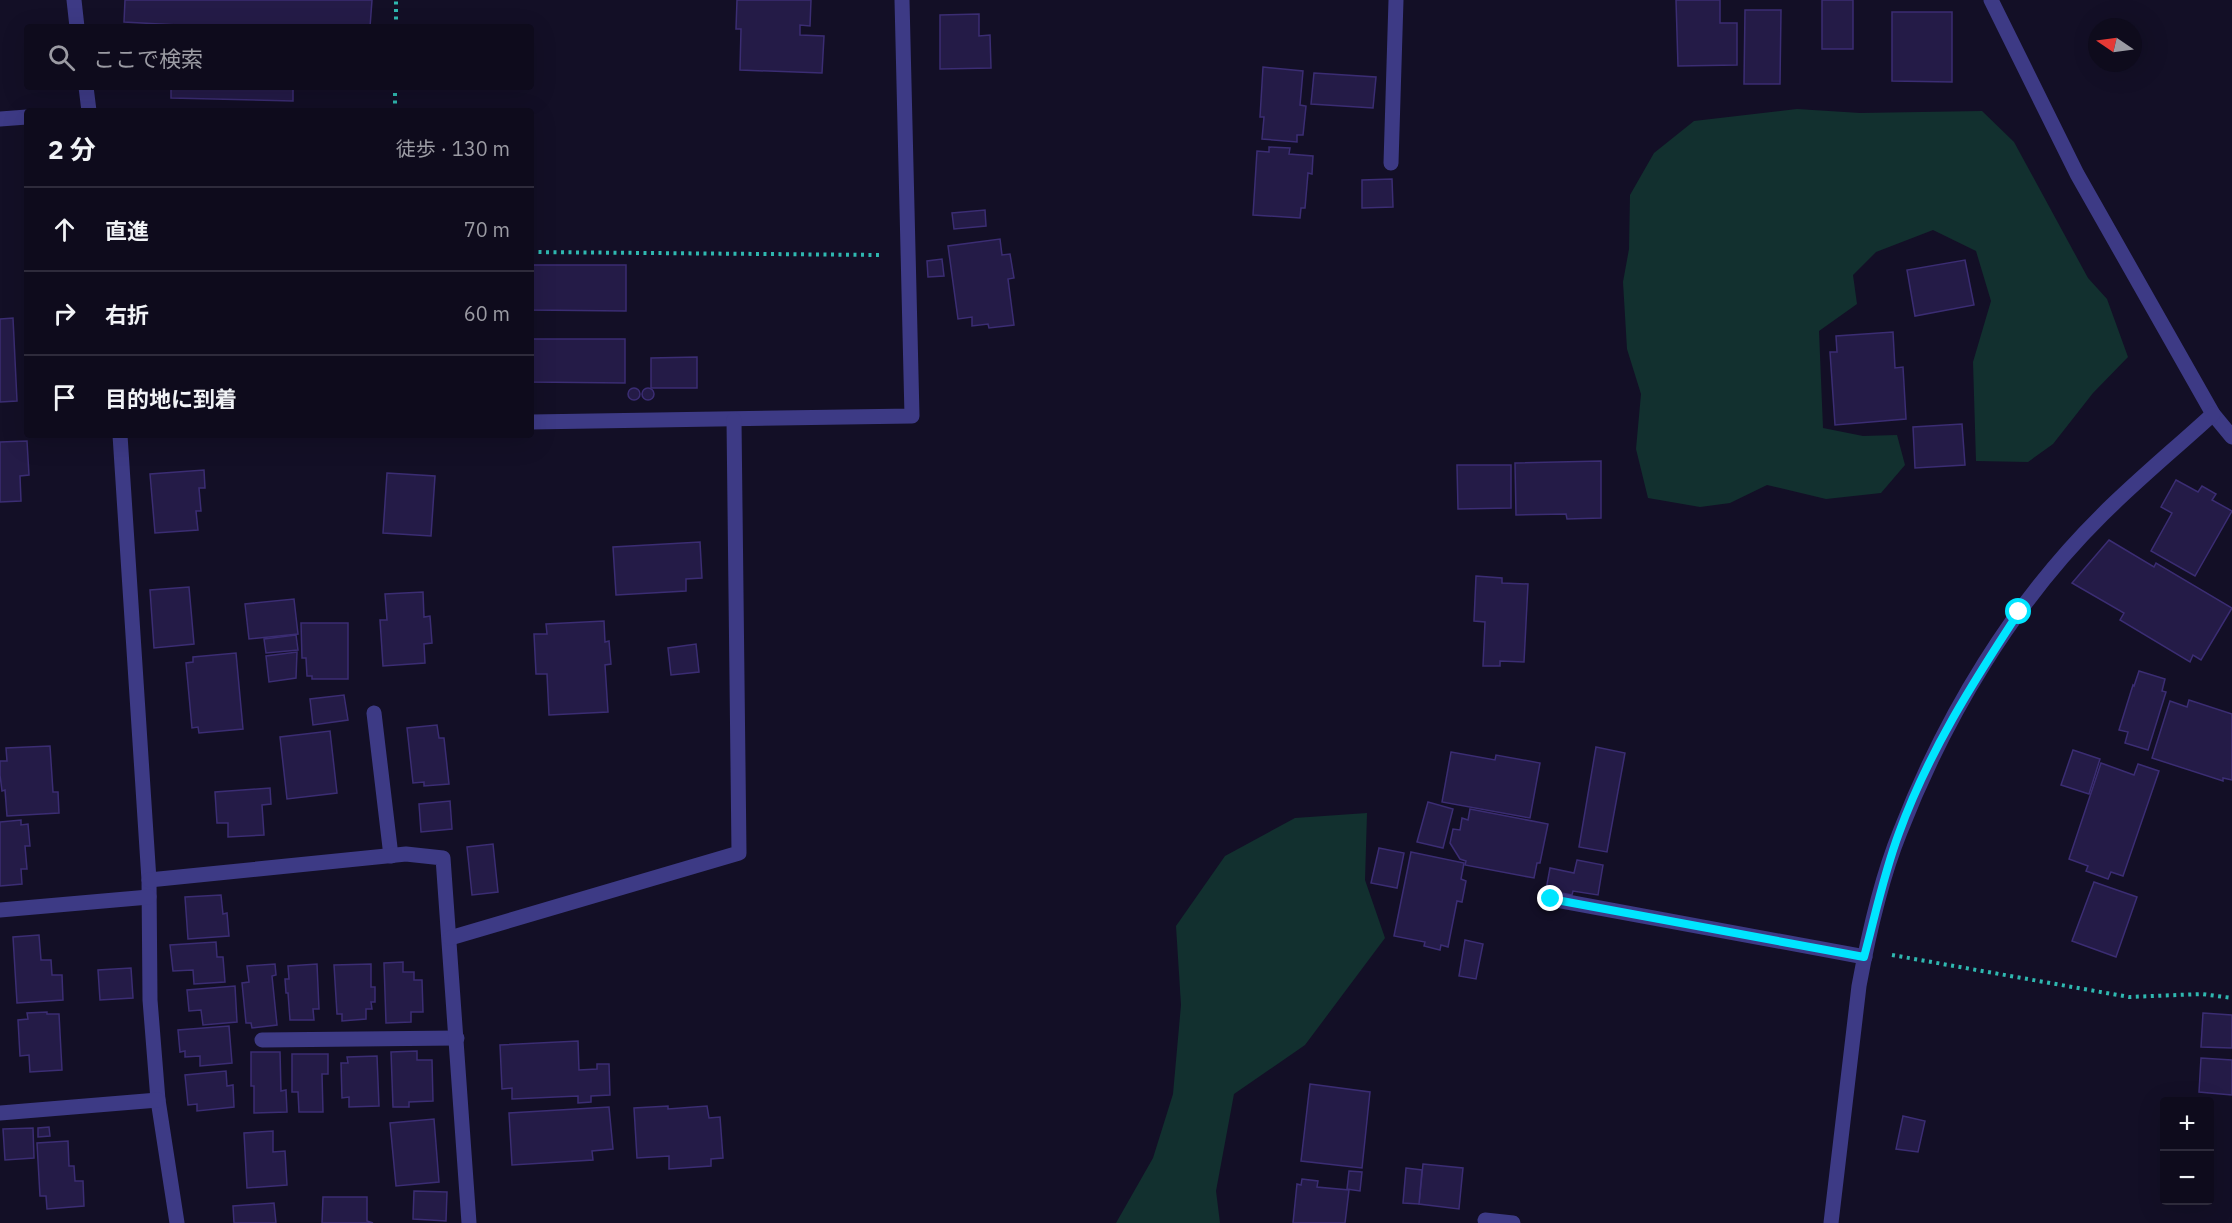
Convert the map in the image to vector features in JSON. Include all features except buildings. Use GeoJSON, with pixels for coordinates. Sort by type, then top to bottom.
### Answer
{"type":"FeatureCollection","features":[{"type":"Feature","properties":{"kind":"street"},"geometry":{"type":"LineString","coordinates":[[74,0],[77,24]]}},
{"type":"Feature","properties":{"kind":"street"},"geometry":{"type":"LineString","coordinates":[[534,422],[912,416],[902,0]]}},
{"type":"Feature","properties":{"kind":"street"},"geometry":{"type":"LineString","coordinates":[[1391,163],[1396,0]]}},
{"type":"Feature","properties":{"kind":"street"},"geometry":{"type":"LineString","coordinates":[[1990,0],[2077,174],[2213,414],[2232,437]]}},
{"type":"Feature","properties":{"kind":"street"},"geometry":{"type":"LineString","coordinates":[[86,90],[89,108]]}},
{"type":"Feature","properties":{"kind":"street"},"geometry":{"type":"LineString","coordinates":[[0,119],[24,117]]}},
{"type":"Feature","properties":{"kind":"street"},"geometry":{"type":"LineString","coordinates":[[1831,1223],[1859,986],[1865,953],[1899,833],[1933,754],[1966,693],[2019,612],[2061,558],[2102,515],[2213,414]]}},
{"type":"Feature","properties":{"kind":"street"},"geometry":{"type":"LineString","coordinates":[[450,938],[739,853],[734,420]]}},
{"type":"Feature","properties":{"kind":"street"},"geometry":{"type":"LineString","coordinates":[[120,438],[149,880],[150,1000],[158,1100],[177,1223]]}},
{"type":"Feature","properties":{"kind":"street"},"geometry":{"type":"LineString","coordinates":[[374,713],[391,856]]}},
{"type":"Feature","properties":{"kind":"street"},"geometry":{"type":"LineString","coordinates":[[149,880],[406,854],[443,858],[469,1223]]}},
{"type":"Feature","properties":{"kind":"street"},"geometry":{"type":"LineString","coordinates":[[0,910],[149,897]]}},
{"type":"Feature","properties":{"kind":"street"},"geometry":{"type":"LineString","coordinates":[[1551,899],[1865,953]]}},
{"type":"Feature","properties":{"kind":"street"},"geometry":{"type":"LineString","coordinates":[[262,1040],[457,1038]]}},
{"type":"Feature","properties":{"kind":"street"},"geometry":{"type":"LineString","coordinates":[[0,1113],[158,1100]]}},
{"type":"Feature","properties":{"kind":"street"},"geometry":{"type":"LineString","coordinates":[[1485,1220],[1513,1223]]}},
{"type":"Feature","properties":{"kind":"path"},"geometry":{"type":"LineString","coordinates":[[396,0],[396,24]]}},
{"type":"Feature","properties":{"kind":"path"},"geometry":{"type":"LineString","coordinates":[[395,90],[395,108]]}},
{"type":"Feature","properties":{"kind":"path"},"geometry":{"type":"LineString","coordinates":[[534,252],[908,255]]}},
{"type":"Feature","properties":{"kind":"path"},"geometry":{"type":"LineString","coordinates":[[1865,953],[2129,997],[2202,994],[2232,998]]}},
{"type":"Feature","properties":{"kind":"green space"},"geometry":{"type":"Polygon","coordinates":[[[1797,109],[1860,113],[1982,111],[2014,142],[2088,278],[2107,299],[2128,357],[2093,393],[2053,444],[2028,462],[1976,461],[1973,362],[1991,301],[1976,251],[1933,230],[1876,252],[1853,275],[1857,304],[1819,331],[1823,428],[1863,436],[1897,435],[1905,465],[1881,493],[1826,499],[1767,485],[1730,503],[1700,507],[1648,498],[1636,449],[1641,394],[1627,349],[1623,282],[1629,249],[1630,195],[1654,153],[1694,121],[1797,109]]]}},
{"type":"Feature","properties":{"kind":"green space"},"geometry":{"type":"Polygon","coordinates":[[[1367,813],[1365,880],[1385,938],[1305,1045],[1234,1094],[1216,1191],[1220,1223],[1116,1223],[1153,1158],[1173,1094],[1181,1005],[1176,926],[1225,856],[1295,818],[1367,813]]]}},
{"type":"Feature","properties":{"kind":"route"},"geometry":{"type":"LineString","coordinates":[[1551,899],[1864,957],[1899,833],[1933,754],[1966,693],[2019,612]]}}]}
